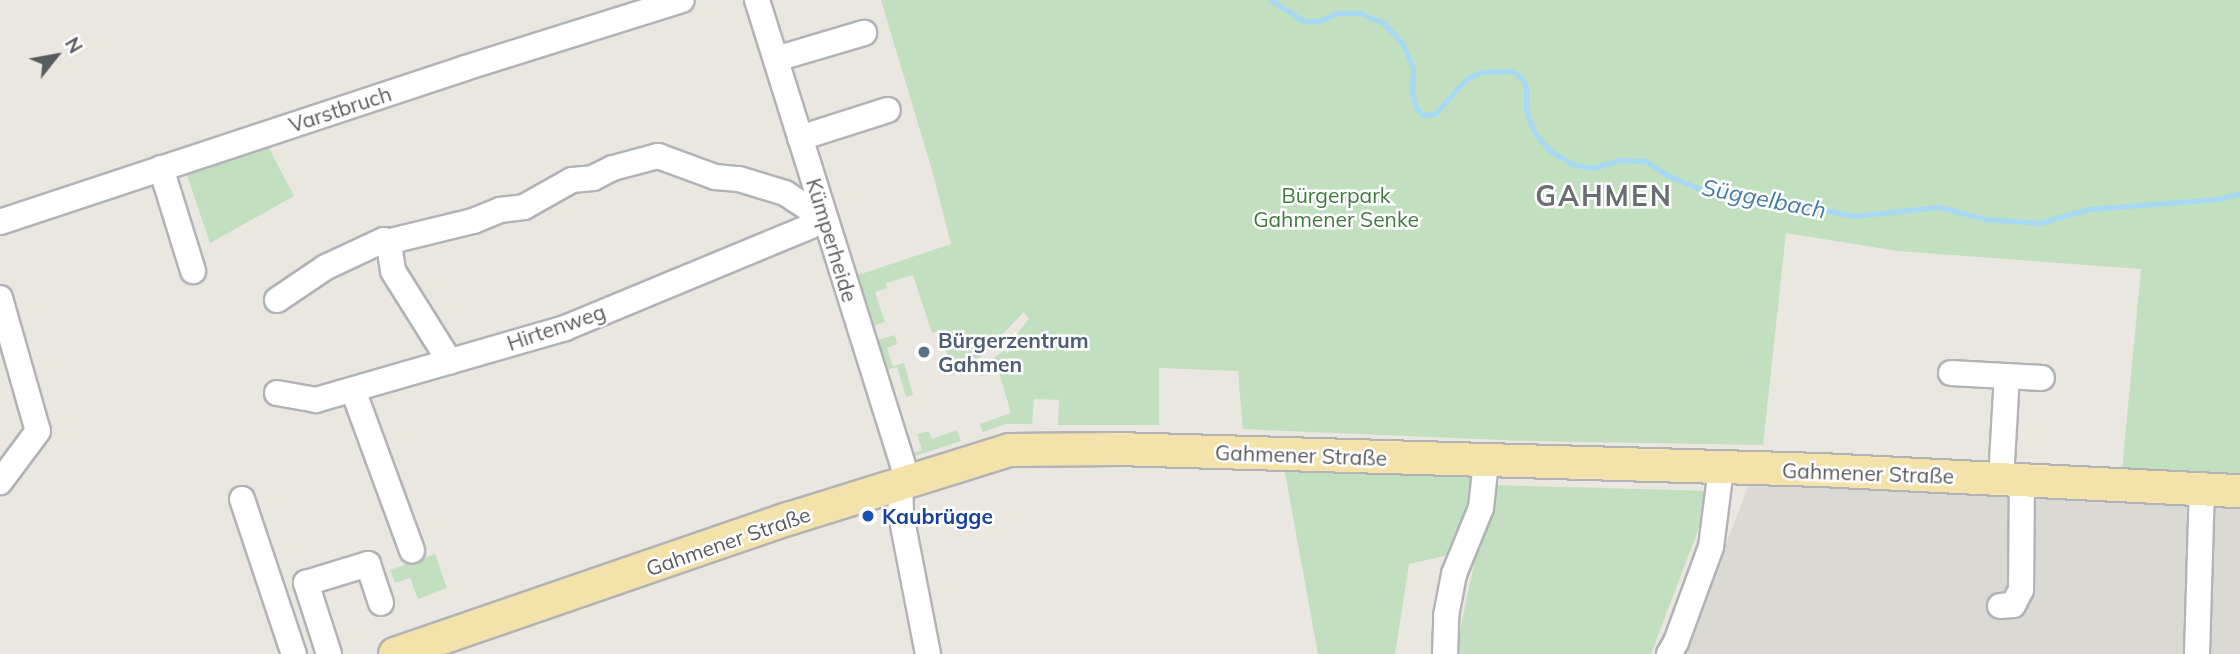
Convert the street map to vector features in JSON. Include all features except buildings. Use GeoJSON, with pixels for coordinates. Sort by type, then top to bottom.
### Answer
{"type":"FeatureCollection","features":[{"type":"Feature","properties":{"kind":"main road","name":"Gahmener Straße"},"geometry":{"type":"LineString","coordinates":[[395,654],[904,482],[1010,450],[1038,448],[1721,469],[2012,479],[2240,491]]}},
{"type":"Feature","properties":{"kind":"street","name":"Varstbruch"},"geometry":{"type":"LineString","coordinates":[[0,222],[162,167],[682,0]]}},
{"type":"Feature","properties":{"kind":"street","name":"Kümperheide"},"geometry":{"type":"LineString","coordinates":[[757,0],[904,482]]}},
{"type":"Feature","properties":{"kind":"street"},"geometry":{"type":"LineString","coordinates":[[776,59],[864,33]]}},
{"type":"Feature","properties":{"kind":"street"},"geometry":{"type":"LineString","coordinates":[[800,138],[888,110]]}},
{"type":"Feature","properties":{"kind":"street"},"geometry":{"type":"LineString","coordinates":[[277,300],[332,264],[384,240],[387,242],[473,221],[500,210],[524,207],[572,180],[593,178],[613,168],[657,156],[715,177],[739,179],[785,193],[826,220]]}},
{"type":"Feature","properties":{"kind":"street"},"geometry":{"type":"LineString","coordinates":[[162,167],[192,271]]}},
{"type":"Feature","properties":{"kind":"street","name":"Hirtenweg"},"geometry":{"type":"LineString","coordinates":[[277,393],[316,400],[565,328],[826,220]]}},
{"type":"Feature","properties":{"kind":"street"},"geometry":{"type":"LineString","coordinates":[[387,242],[393,271],[450,362]]}},
{"type":"Feature","properties":{"kind":"street"},"geometry":{"type":"LineString","coordinates":[[0,298],[38,432],[0,482]]}},
{"type":"Feature","properties":{"kind":"street"},"geometry":{"type":"LineString","coordinates":[[1951,373],[2042,378]]}},
{"type":"Feature","properties":{"kind":"street"},"geometry":{"type":"LineString","coordinates":[[2000,606],[2012,605],[2021,590],[2007,376]]}},
{"type":"Feature","properties":{"kind":"street"},"geometry":{"type":"LineString","coordinates":[[353,390],[412,550]]}},
{"type":"Feature","properties":{"kind":"street"},"geometry":{"type":"LineString","coordinates":[[1445,654],[1446,616],[1454,574],[1481,508],[1486,462]]}},
{"type":"Feature","properties":{"kind":"street"},"geometry":{"type":"LineString","coordinates":[[1669,654],[1676,642],[1711,547],[1721,469]]}},
{"type":"Feature","properties":{"kind":"street"},"geometry":{"type":"LineString","coordinates":[[904,482],[901,515],[928,654]]}},
{"type":"Feature","properties":{"kind":"street"},"geometry":{"type":"LineString","coordinates":[[2197,654],[2202,489]]}},
{"type":"Feature","properties":{"kind":"street"},"geometry":{"type":"LineString","coordinates":[[243,499],[294,654]]}},
{"type":"Feature","properties":{"kind":"street"},"geometry":{"type":"LineString","coordinates":[[329,654],[306,583],[368,564],[381,603]]}},
{"type":"Feature","properties":{"kind":"shaded area"},"geometry":{"type":"Polygon","coordinates":[[[1753,474],[2240,496],[2240,654],[1683,654],[1753,474]]]}},
{"type":"Feature","properties":{"kind":"green space","name":"Bürgerpark Gahmener Senke"},"geometry":{"type":"Polygon","coordinates":[[[881,0],[2240,0],[2240,474],[2122,470],[2141,269],[1898,251],[1786,233],[1763,445],[1527,441],[1243,429],[1238,371],[1159,368],[1159,425],[1058,425],[1059,400],[1034,399],[1032,424],[1006,424],[983,432],[980,424],[1011,413],[999,372],[982,376],[978,371],[1002,352],[1029,319],[1024,312],[974,364],[954,375],[940,331],[932,333],[913,275],[886,283],[887,288],[875,292],[885,322],[871,327],[855,276],[951,244],[932,170],[881,0]]]}},
{"type":"Feature","properties":{"kind":"green space"},"geometry":{"type":"Polygon","coordinates":[[[269,148],[294,196],[210,243],[187,175],[269,148]]]}},
{"type":"Feature","properties":{"kind":"green space"},"geometry":{"type":"Polygon","coordinates":[[[895,335],[897,344],[887,348],[893,366],[904,363],[913,395],[906,397],[897,367],[885,370],[875,341],[895,335]]]}},
{"type":"Feature","properties":{"kind":"green space"},"geometry":{"type":"Polygon","coordinates":[[[957,430],[961,441],[912,457],[911,454],[922,450],[917,434],[929,431],[932,439],[957,430]]]}},
{"type":"Feature","properties":{"kind":"green space"},"geometry":{"type":"Polygon","coordinates":[[[1284,467],[1476,473],[1474,509],[1449,555],[1409,564],[1395,654],[1318,654],[1284,467]]]}},
{"type":"Feature","properties":{"kind":"green space"},"geometry":{"type":"Polygon","coordinates":[[[1491,485],[1713,491],[1651,654],[1455,654],[1491,485]]]}},
{"type":"Feature","properties":{"kind":"green space"},"geometry":{"type":"Polygon","coordinates":[[[435,554],[447,588],[418,599],[410,578],[395,583],[390,570],[435,554]]]}},
{"type":"Feature","properties":{"kind":"waterway","name":"Süggelbach"},"geometry":{"type":"LineString","coordinates":[[1271,0],[1303,21],[1319,21],[1337,13],[1360,13],[1383,23],[1402,43],[1413,68],[1412,94],[1417,109],[1424,115],[1435,114],[1465,80],[1480,72],[1512,71],[1522,78],[1526,87],[1526,110],[1534,132],[1549,150],[1572,164],[1593,168],[1619,160],[1645,161],[1667,175],[1702,190],[1778,200],[1853,216],[1939,207],[1985,219],[2039,223],[2089,209],[2219,199],[2240,193]]}},
{"type":"Feature","properties":{"kind":"place","name":"Bürgerzentrum Gahmen"},"geometry":{"type":"Point","coordinates":[924,352]}},
{"type":"Feature","properties":{"kind":"place","name":"Kaubrügge"},"geometry":{"type":"Point","coordinates":[868,516]}},
{"type":"Feature","properties":{"kind":"district","name":"GAHMEN"},"geometry":{"type":"Point","coordinates":[1604,196]}}]}
